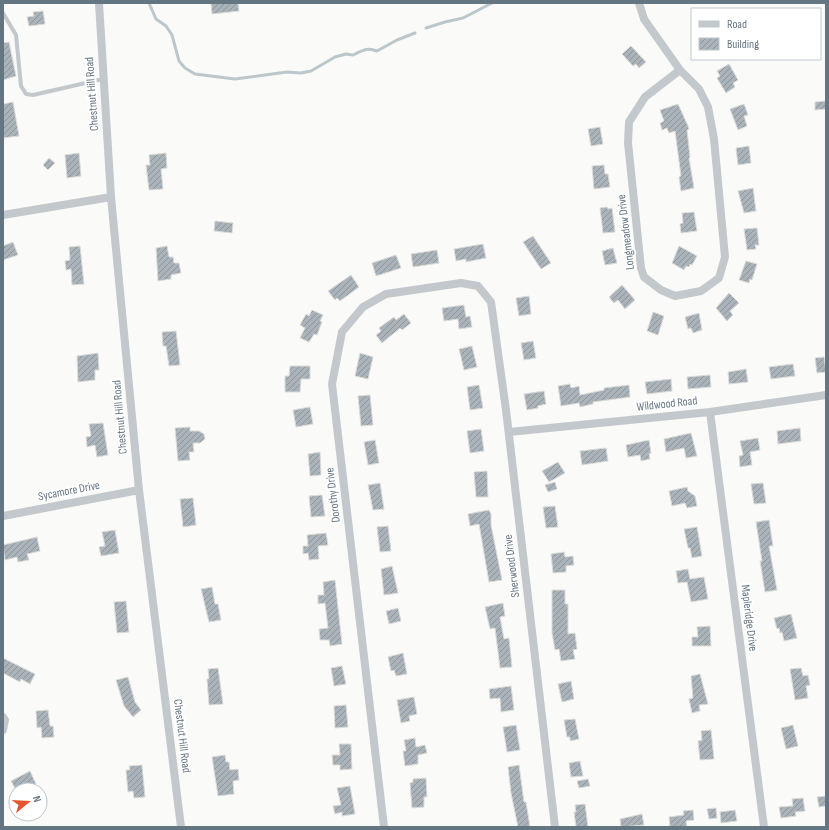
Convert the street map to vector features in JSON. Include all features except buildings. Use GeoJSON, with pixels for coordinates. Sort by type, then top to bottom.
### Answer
{"type":"FeatureCollection","features":[{"type":"Feature","properties":{"kind":"street","name":"Chestnut Hill Road"},"geometry":{"type":"LineString","coordinates":[[99,3],[111,197],[139,490],[181,827]]}},
{"type":"Feature","properties":{"kind":"street","name":"Longmeadow Drive"},"geometry":{"type":"LineString","coordinates":[[639,3],[644,19],[680,70],[699,89],[708,107],[714,139],[725,257],[719,278],[701,291],[675,296],[661,290],[644,277],[641,268],[628,143],[629,122],[645,97],[680,70]]}},
{"type":"Feature","properties":{"kind":"street"},"geometry":{"type":"LineString","coordinates":[[3,215],[111,197]]}},
{"type":"Feature","properties":{"kind":"street","name":"Dorothy Drive"},"geometry":{"type":"LineString","coordinates":[[384,827],[332,384],[342,332],[363,307],[386,294],[462,283],[478,286],[491,302]]}},
{"type":"Feature","properties":{"kind":"street","name":"Sherwood Drive"},"geometry":{"type":"LineString","coordinates":[[491,302],[509,432],[555,827]]}},
{"type":"Feature","properties":{"kind":"street","name":"Wildwood Road"},"geometry":{"type":"LineString","coordinates":[[509,432],[710,412],[826,395]]}},
{"type":"Feature","properties":{"kind":"street","name":"Mapleridge Drive"},"geometry":{"type":"LineString","coordinates":[[710,412],[764,827]]}},
{"type":"Feature","properties":{"kind":"street","name":"Sycamore Drive"},"geometry":{"type":"LineString","coordinates":[[3,516],[139,490]]}},
{"type":"Feature","properties":{"kind":"street"},"geometry":{"type":"LineString","coordinates":[[3,716],[5,720],[3,730]]}},
{"type":"Feature","properties":{"kind":"lane"},"geometry":{"type":"LineString","coordinates":[[3,13],[16,35],[21,86],[26,94],[33,94],[103,79]]}},
{"type":"Feature","properties":{"kind":"waterway"},"geometry":{"type":"LineString","coordinates":[[149,3],[156,19],[166,26],[172,35],[179,61],[185,68],[195,74],[235,79],[287,72],[301,73],[311,71],[335,57],[346,54],[353,55],[367,49],[377,51],[397,40],[415,33]]}},
{"type":"Feature","properties":{"kind":"waterway"},"geometry":{"type":"LineString","coordinates":[[426,28],[463,18],[492,3]]}}]}
